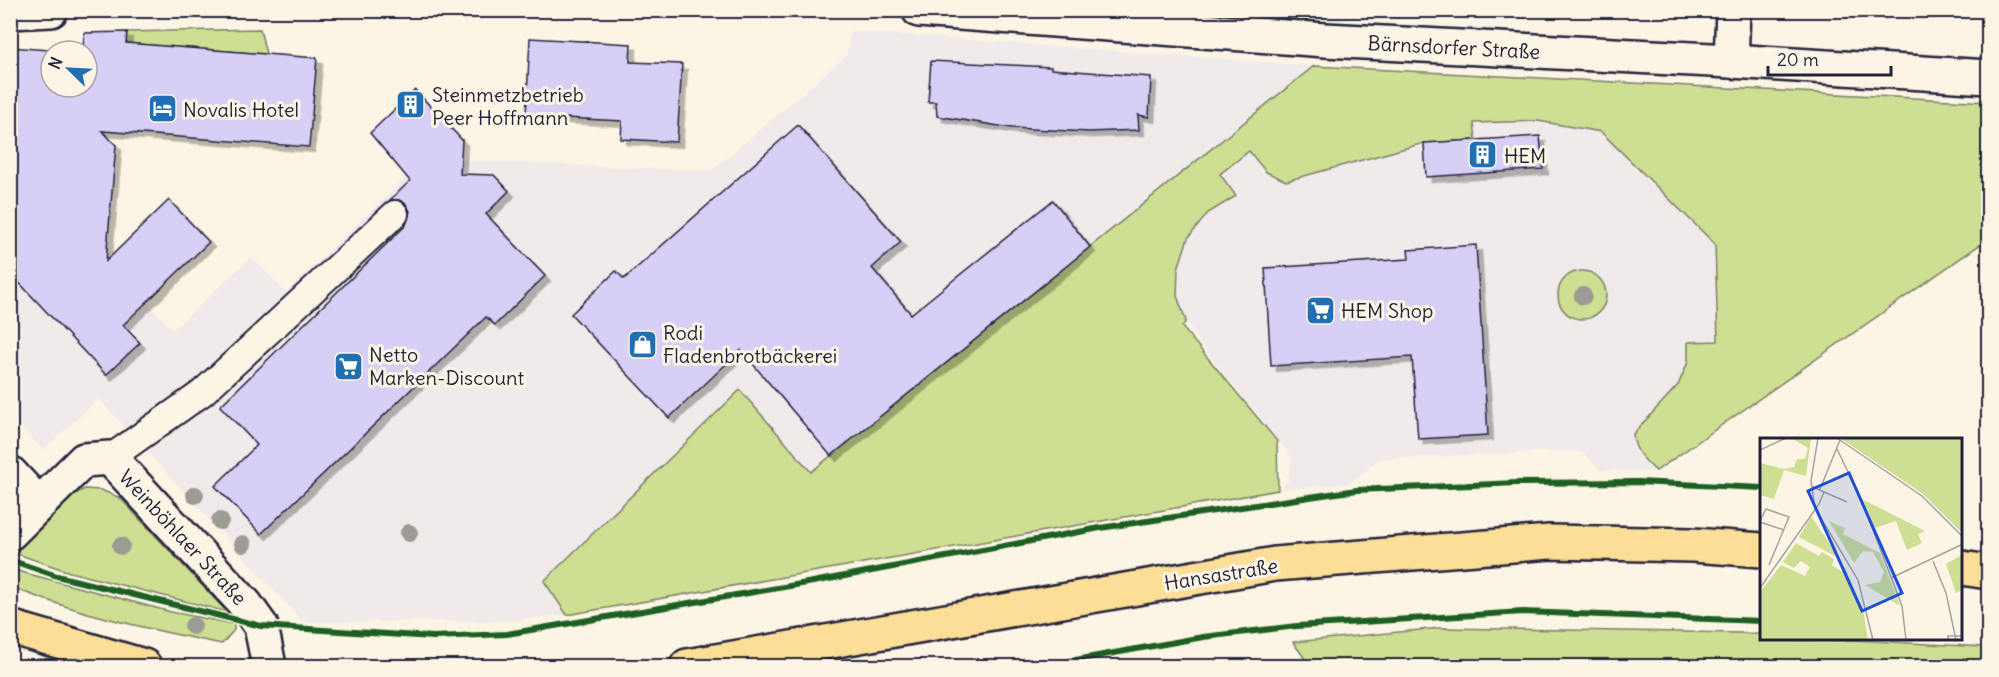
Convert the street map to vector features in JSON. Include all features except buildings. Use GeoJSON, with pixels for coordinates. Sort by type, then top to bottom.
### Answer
{"type":"FeatureCollection","features":[{"type":"Feature","properties":{"kind":"main road","name":"Hansastraße"},"geometry":{"type":"LineString","coordinates":[[687,666],[1275,564],[1550,542],[1693,545],[1760,550]]}},
{"type":"Feature","properties":{"kind":"main road"},"geometry":{"type":"LineString","coordinates":[[1963,568],[1989,572]]}},
{"type":"Feature","properties":{"kind":"main road"},"geometry":{"type":"LineString","coordinates":[[10,627],[144,666]]}},
{"type":"Feature","properties":{"kind":"street"},"geometry":{"type":"LineString","coordinates":[[10,12],[51,10]]}},
{"type":"Feature","properties":{"kind":"street","name":"Bärnsdorfer Straße"},"geometry":{"type":"LineString","coordinates":[[919,10],[1325,40],[1989,77]]}},
{"type":"Feature","properties":{"kind":"street"},"geometry":{"type":"LineString","coordinates":[[1731,61],[1733,10]]}},
{"type":"Feature","properties":{"kind":"street","name":"Weinböhlaer Straße"},"geometry":{"type":"LineString","coordinates":[[10,532],[38,502],[84,460],[110,458],[246,605],[261,626],[269,666]]}},
{"type":"Feature","properties":{"kind":"street"},"geometry":{"type":"LineString","coordinates":[[10,473],[38,502]]}},
{"type":"Feature","properties":{"kind":"lane"},"geometry":{"type":"LineString","coordinates":[[110,458],[202,393],[395,214]]}},
{"type":"Feature","properties":{"kind":"shaded area"},"geometry":{"type":"Polygon","coordinates":[[[850,31],[1314,66],[810,473],[741,391],[544,582],[567,615],[507,621],[303,622],[99,399],[43,450],[11,417],[10,185],[88,239],[173,330],[251,257],[286,292],[425,159],[711,171],[846,56],[850,31]]]}},
{"type":"Feature","properties":{"kind":"shaded area"},"geometry":{"type":"Polygon","coordinates":[[[1538,121],[1601,132],[1715,244],[1718,341],[1688,362],[1678,385],[1633,434],[1640,457],[1656,471],[1601,470],[1583,453],[1571,451],[1380,459],[1350,483],[1278,490],[1287,483],[1292,458],[1198,341],[1186,321],[1177,296],[1178,269],[1188,238],[1208,213],[1236,196],[1219,174],[1249,150],[1266,172],[1286,181],[1424,143],[1475,140],[1473,123],[1538,121]]]}},
{"type":"Feature","properties":{"kind":"green space"},"geometry":{"type":"Polygon","coordinates":[[[260,29],[266,54],[126,43],[127,32],[260,29]]]}},
{"type":"Feature","properties":{"kind":"green space"},"geometry":{"type":"Polygon","coordinates":[[[1314,66],[1988,102],[1988,239],[1656,471],[1638,450],[1633,434],[1678,385],[1688,362],[1688,342],[1718,341],[1715,244],[1601,132],[1538,121],[1474,123],[1476,140],[1424,143],[1286,181],[1266,172],[1249,151],[1220,174],[1236,196],[1208,213],[1188,238],[1178,269],[1177,296],[1186,321],[1182,327],[1277,441],[1278,490],[567,615],[544,581],[740,390],[811,472],[1314,66]]]}},
{"type":"Feature","properties":{"kind":"green space"},"geometry":{"type":"Polygon","coordinates":[[[1577,271],[1587,271],[1599,278],[1606,290],[1606,300],[1599,312],[1587,319],[1577,319],[1562,308],[1558,300],[1558,290],[1569,275],[1577,271]]]}},
{"type":"Feature","properties":{"kind":"green space"},"geometry":{"type":"Polygon","coordinates":[[[85,489],[101,490],[120,498],[227,612],[70,572],[14,553],[69,497],[85,489]]]}},
{"type":"Feature","properties":{"kind":"green space"},"geometry":{"type":"Polygon","coordinates":[[[10,569],[171,612],[234,624],[234,630],[222,644],[92,614],[16,589],[10,569]]]}},
{"type":"Feature","properties":{"kind":"green space"},"geometry":{"type":"Polygon","coordinates":[[[1441,628],[1743,633],[1760,634],[1760,641],[1873,641],[1988,647],[1988,666],[1310,666],[1293,642],[1441,628]]]}},
{"type":"Feature","properties":{"kind":"cycle path"},"geometry":{"type":"LineString","coordinates":[[10,560],[57,576],[261,626],[433,637],[507,634],[813,582],[1100,528],[1357,490],[1517,483],[1638,482],[1760,488]]}},
{"type":"Feature","properties":{"kind":"cycle path"},"geometry":{"type":"LineString","coordinates":[[1042,666],[1203,637],[1297,626],[1523,612],[1760,621]]}},
{"type":"Feature","properties":{"kind":"place","name":"Steinmetzbetrieb Peer Hoffmann"},"geometry":{"type":"Point","coordinates":[411,105]}},
{"type":"Feature","properties":{"kind":"place","name":"Novalis Hotel"},"geometry":{"type":"Point","coordinates":[162,109]}},
{"type":"Feature","properties":{"kind":"place","name":"HEM"},"geometry":{"type":"Point","coordinates":[1483,155]}},
{"type":"Feature","properties":{"kind":"place","name":"HEM Shop"},"geometry":{"type":"Point","coordinates":[1320,310]}},
{"type":"Feature","properties":{"kind":"place","name":"Rodi Fladenbrotbäckerei"},"geometry":{"type":"Point","coordinates":[642,344]}},
{"type":"Feature","properties":{"kind":"place","name":"Netto Marken-Discount"},"geometry":{"type":"Point","coordinates":[348,366]}}]}
